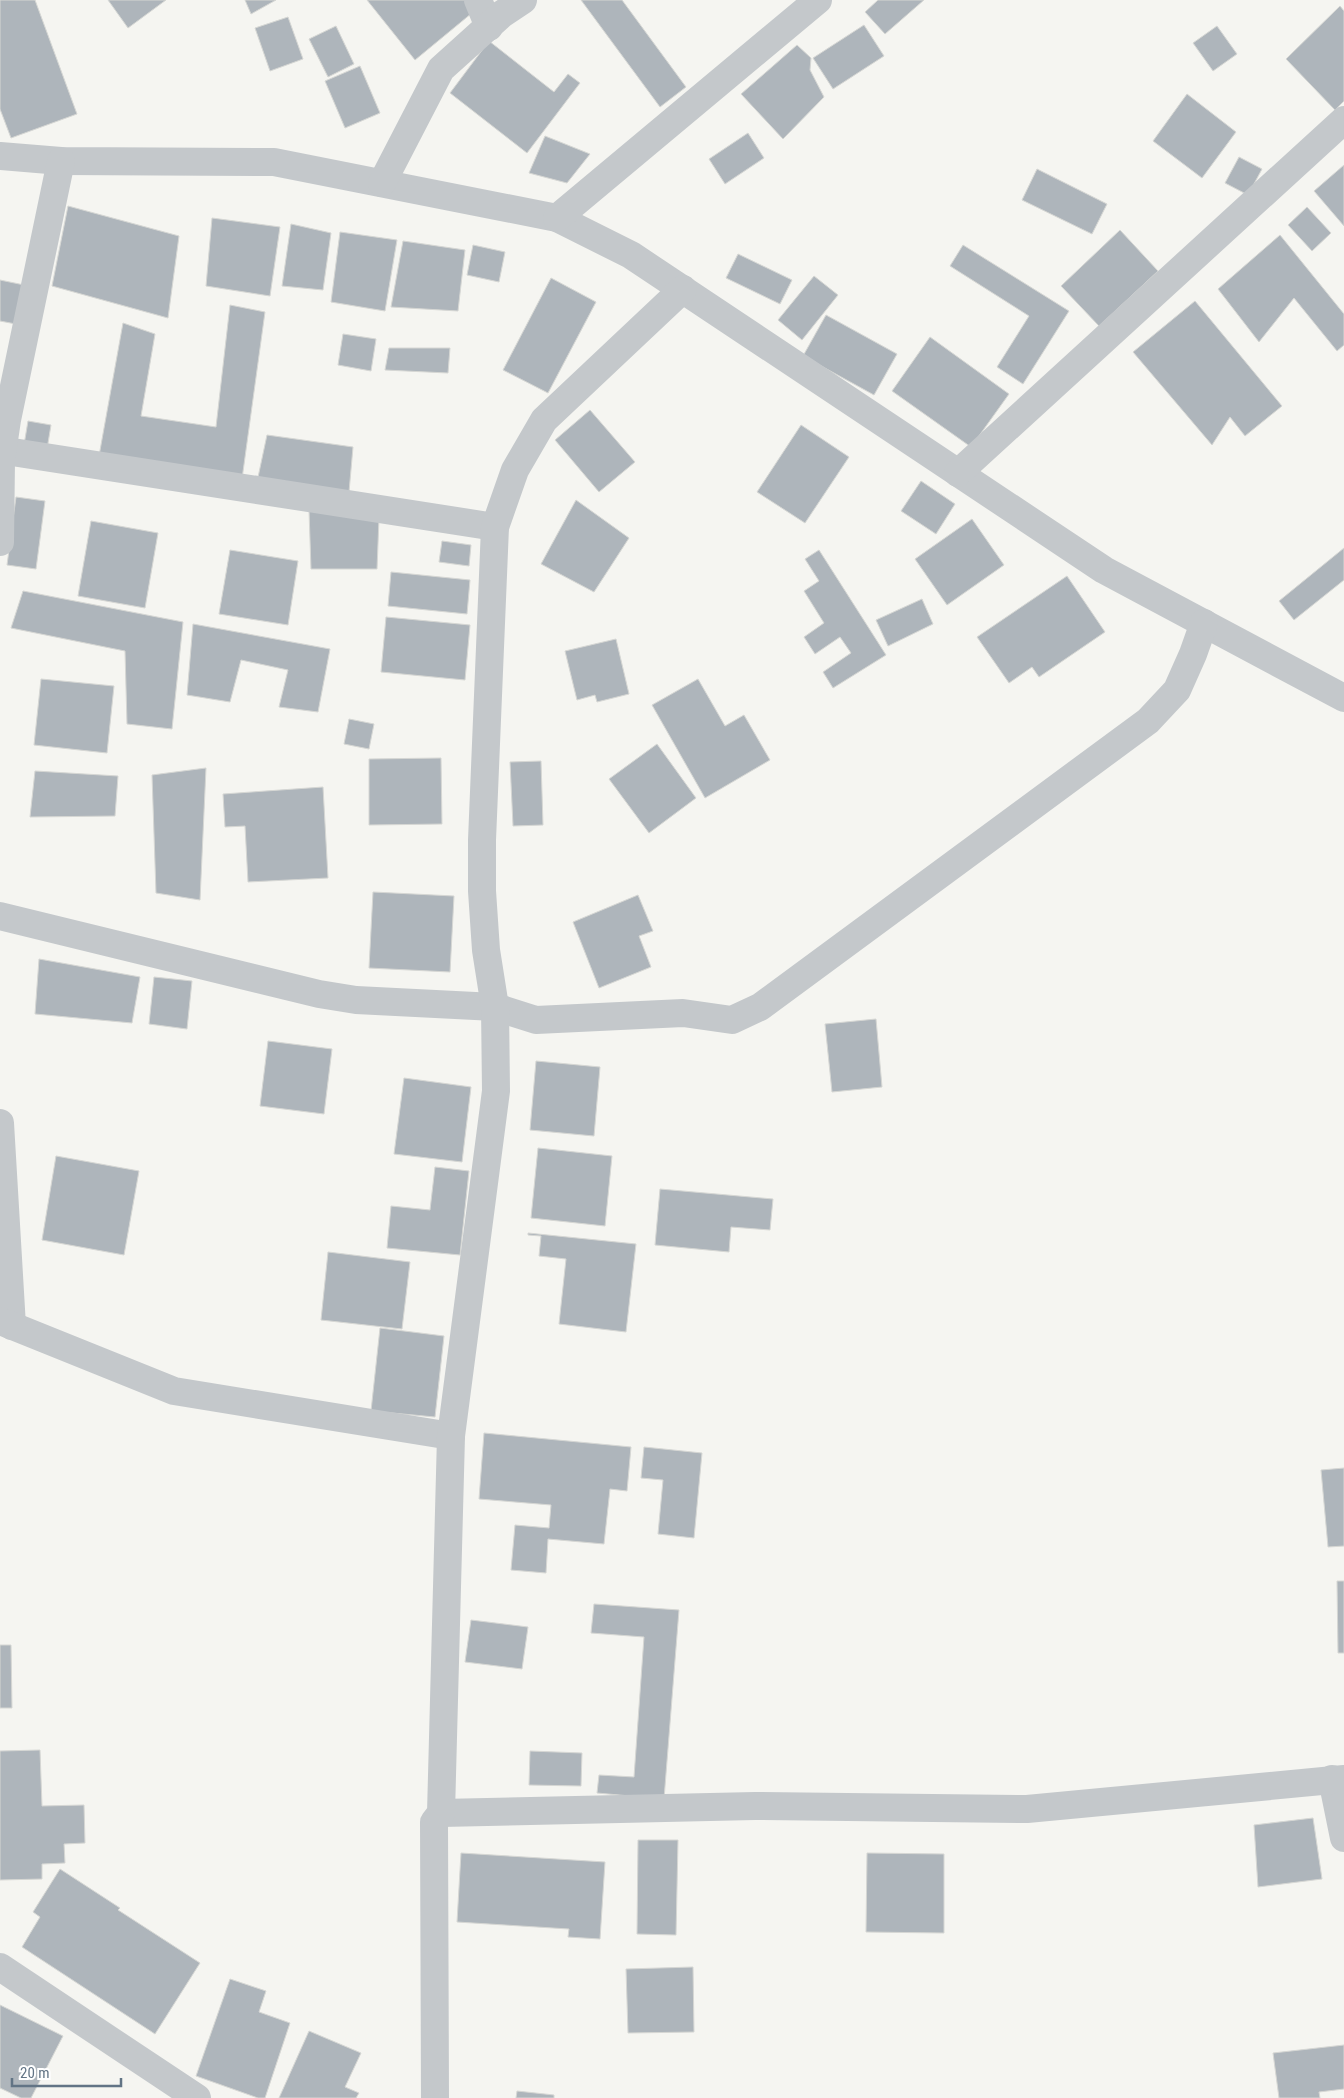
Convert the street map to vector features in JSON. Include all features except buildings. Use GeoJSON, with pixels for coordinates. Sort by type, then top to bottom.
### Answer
{"type":"FeatureCollection","features":[{"type":"Feature","properties":{"kind":"street"},"geometry":{"type":"LineString","coordinates":[[478,0],[489,27]]}},
{"type":"Feature","properties":{"kind":"street"},"geometry":{"type":"LineString","coordinates":[[382,183],[442,69],[502,14],[523,0]]}},
{"type":"Feature","properties":{"kind":"street"},"geometry":{"type":"LineString","coordinates":[[557,218],[818,0]]}},
{"type":"Feature","properties":{"kind":"street"},"geometry":{"type":"LineString","coordinates":[[958,474],[1344,120]]}},
{"type":"Feature","properties":{"kind":"street"},"geometry":{"type":"LineString","coordinates":[[0,156],[61,161],[274,162],[557,218],[631,255],[1104,570],[1344,698]]}},
{"type":"Feature","properties":{"kind":"street"},"geometry":{"type":"LineString","coordinates":[[0,542],[1,450],[61,161]]}},
{"type":"Feature","properties":{"kind":"street"},"geometry":{"type":"LineString","coordinates":[[435,2098],[434,1822],[441,1813],[451,1436],[496,1091],[496,1006],[486,950],[482,874],[495,527],[515,470],[544,420],[683,289]]}},
{"type":"Feature","properties":{"kind":"street"},"geometry":{"type":"LineString","coordinates":[[1,450],[495,527]]}},
{"type":"Feature","properties":{"kind":"street"},"geometry":{"type":"LineString","coordinates":[[0,916],[319,994],[356,1000],[496,1006],[536,1020],[683,1013],[732,1020],[760,1007],[1148,721],[1177,690],[1204,623]]}},
{"type":"Feature","properties":{"kind":"street"},"geometry":{"type":"LineString","coordinates":[[0,1123],[6,1324],[174,1391],[451,1436]]}},
{"type":"Feature","properties":{"kind":"street"},"geometry":{"type":"LineString","coordinates":[[441,1813],[755,1806],[1027,1809],[1338,1779],[1344,1838]]}},
{"type":"Feature","properties":{"kind":"street"},"geometry":{"type":"LineString","coordinates":[[0,1967],[198,2098]]}}]}
